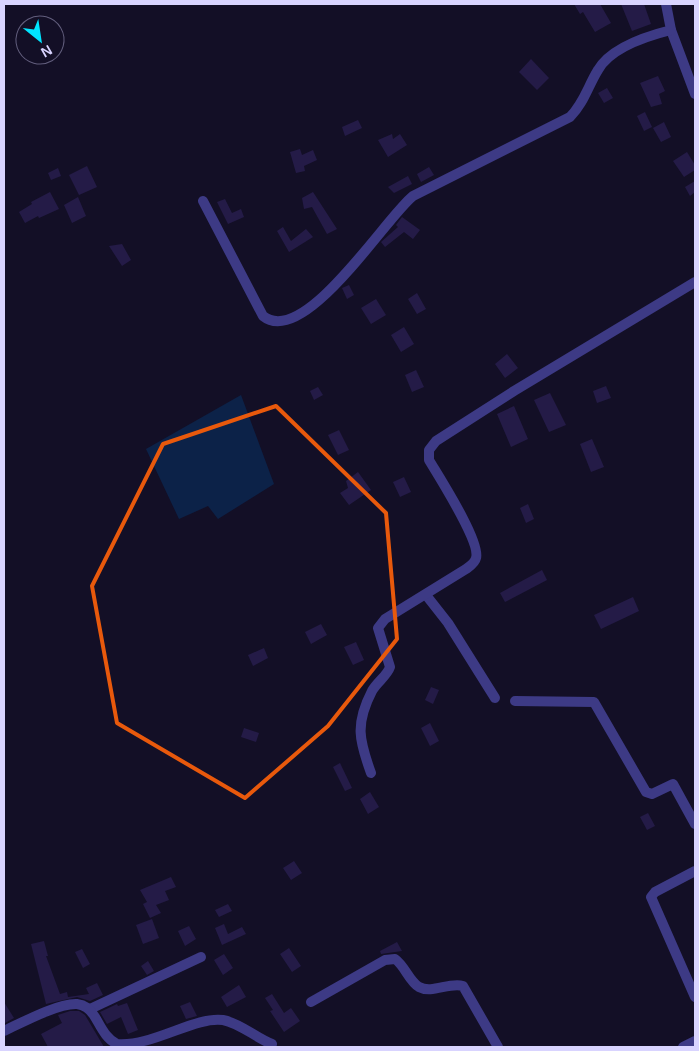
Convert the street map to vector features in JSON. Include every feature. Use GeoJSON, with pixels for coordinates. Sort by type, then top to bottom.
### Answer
{"type":"FeatureCollection","features":[{"type":"Feature","properties":{"kind":"street"},"geometry":{"type":"LineString","coordinates":[[666,4],[671,30],[695,94]]}},
{"type":"Feature","properties":{"kind":"street"},"geometry":{"type":"LineString","coordinates":[[203,201],[263,316],[274,322],[293,318],[307,310],[348,273],[392,216],[408,200],[428,188],[570,117],[579,108],[604,61],[625,47],[653,35],[671,30]]}},
{"type":"Feature","properties":{"kind":"street"},"geometry":{"type":"LineString","coordinates":[[371,773],[360,738],[361,723],[372,692],[390,667],[378,628],[385,619],[426,595],[474,563],[477,552],[465,524],[429,460],[429,450],[436,441],[514,391],[695,282]]}},
{"type":"Feature","properties":{"kind":"street"},"geometry":{"type":"LineString","coordinates":[[426,595],[448,623],[494,698]]}},
{"type":"Feature","properties":{"kind":"street"},"geometry":{"type":"LineString","coordinates":[[515,701],[594,702],[646,792],[652,794],[673,784],[695,824]]}},
{"type":"Feature","properties":{"kind":"street"},"geometry":{"type":"LineString","coordinates":[[695,872],[654,892],[651,897],[695,997]]}},
{"type":"Feature","properties":{"kind":"street"},"geometry":{"type":"LineString","coordinates":[[90,1009],[201,958]]}},
{"type":"Feature","properties":{"kind":"street"},"geometry":{"type":"LineString","coordinates":[[311,1002],[385,960],[395,960],[416,985],[424,989],[457,984],[463,986],[498,1047]]}},
{"type":"Feature","properties":{"kind":"street"},"geometry":{"type":"LineString","coordinates":[[5,1029],[70,1004],[78,1004],[90,1009],[113,1045],[147,1044],[216,1020],[229,1022],[272,1044]]}},
{"type":"Feature","properties":{"kind":"street"},"geometry":{"type":"LineString","coordinates":[[683,1047],[695,1041]]}},
{"type":"Feature","properties":{"kind":"highlighted area"},"geometry":{"type":"Polygon","coordinates":[[[276,406],[386,513],[397,639],[328,726],[245,798],[117,723],[92,586],[163,444],[276,406]]]}},
{"type":"Feature","properties":{"kind":"water"},"geometry":{"type":"Polygon","coordinates":[[[241,395],[274,484],[218,519],[208,506],[179,519],[146,449],[241,395]]]}},
{"type":"Feature","properties":{"kind":"building"},"geometry":{"type":"Polygon","coordinates":[[[574,4],[600,4],[611,23],[595,32],[583,12],[580,14],[574,4]]]}},
{"type":"Feature","properties":{"kind":"building"},"geometry":{"type":"Polygon","coordinates":[[[621,4],[644,4],[651,24],[632,31],[621,4]]]}},
{"type":"Feature","properties":{"kind":"building"},"geometry":{"type":"Polygon","coordinates":[[[531,59],[549,78],[537,90],[519,72],[531,59]]]}},
{"type":"Feature","properties":{"kind":"building"},"geometry":{"type":"Polygon","coordinates":[[[658,76],[665,91],[659,94],[662,104],[651,107],[640,83],[658,76]]]}},
{"type":"Feature","properties":{"kind":"building"},"geometry":{"type":"Polygon","coordinates":[[[607,88],[613,98],[604,103],[598,93],[607,88]]]}},
{"type":"Feature","properties":{"kind":"building"},"geometry":{"type":"Polygon","coordinates":[[[645,112],[652,127],[644,131],[637,116],[645,112]]]}},
{"type":"Feature","properties":{"kind":"building"},"geometry":{"type":"Polygon","coordinates":[[[358,120],[362,128],[345,136],[342,127],[358,120]]]}},
{"type":"Feature","properties":{"kind":"building"},"geometry":{"type":"Polygon","coordinates":[[[664,122],[671,137],[661,142],[653,128],[664,122]]]}},
{"type":"Feature","properties":{"kind":"building"},"geometry":{"type":"Polygon","coordinates":[[[392,134],[393,139],[400,134],[407,145],[388,157],[378,140],[392,134]]]}},
{"type":"Feature","properties":{"kind":"building"},"geometry":{"type":"Polygon","coordinates":[[[300,149],[302,155],[313,150],[317,160],[304,166],[305,171],[296,173],[290,152],[300,149]]]}},
{"type":"Feature","properties":{"kind":"building"},"geometry":{"type":"Polygon","coordinates":[[[687,152],[695,165],[695,170],[684,177],[673,161],[687,152]]]}},
{"type":"Feature","properties":{"kind":"building"},"geometry":{"type":"Polygon","coordinates":[[[87,166],[97,187],[79,195],[69,175],[87,166]]]}},
{"type":"Feature","properties":{"kind":"building"},"geometry":{"type":"Polygon","coordinates":[[[429,167],[434,175],[421,182],[417,174],[429,167]]]}},
{"type":"Feature","properties":{"kind":"building"},"geometry":{"type":"Polygon","coordinates":[[[58,168],[61,176],[51,180],[48,173],[58,168]]]}},
{"type":"Feature","properties":{"kind":"building"},"geometry":{"type":"Polygon","coordinates":[[[408,176],[412,184],[394,193],[388,187],[408,176]]]}},
{"type":"Feature","properties":{"kind":"building"},"geometry":{"type":"Polygon","coordinates":[[[695,181],[695,192],[690,196],[685,187],[695,181]]]}},
{"type":"Feature","properties":{"kind":"building"},"geometry":{"type":"Polygon","coordinates":[[[50,192],[59,209],[39,218],[38,216],[25,223],[19,212],[32,204],[31,202],[50,192]]]}},
{"type":"Feature","properties":{"kind":"building"},"geometry":{"type":"Polygon","coordinates":[[[313,192],[337,229],[327,234],[312,207],[304,209],[302,198],[313,192]]]}},
{"type":"Feature","properties":{"kind":"building"},"geometry":{"type":"Polygon","coordinates":[[[78,197],[86,216],[72,223],[64,205],[78,197]]]}},
{"type":"Feature","properties":{"kind":"building"},"geometry":{"type":"Polygon","coordinates":[[[225,199],[232,213],[241,209],[244,217],[228,224],[217,202],[225,199]]]}},
{"type":"Feature","properties":{"kind":"building"},"geometry":{"type":"Polygon","coordinates":[[[402,217],[420,230],[413,239],[404,232],[385,247],[381,242],[398,227],[396,225],[402,217]]]}},
{"type":"Feature","properties":{"kind":"building"},"geometry":{"type":"Polygon","coordinates":[[[283,227],[291,241],[306,229],[313,237],[289,252],[277,231],[283,227]]]}},
{"type":"Feature","properties":{"kind":"building"},"geometry":{"type":"Polygon","coordinates":[[[122,244],[131,260],[122,266],[109,246],[122,244]]]}},
{"type":"Feature","properties":{"kind":"building"},"geometry":{"type":"Polygon","coordinates":[[[349,285],[354,295],[347,299],[342,288],[349,285]]]}},
{"type":"Feature","properties":{"kind":"building"},"geometry":{"type":"Polygon","coordinates":[[[417,293],[426,309],[417,314],[408,299],[417,293]]]}},
{"type":"Feature","properties":{"kind":"building"},"geometry":{"type":"Polygon","coordinates":[[[376,299],[386,315],[371,324],[361,308],[376,299]]]}},
{"type":"Feature","properties":{"kind":"building"},"geometry":{"type":"Polygon","coordinates":[[[404,327],[414,344],[401,352],[391,335],[404,327]]]}},
{"type":"Feature","properties":{"kind":"building"},"geometry":{"type":"Polygon","coordinates":[[[507,354],[518,368],[505,378],[495,364],[507,354]]]}},
{"type":"Feature","properties":{"kind":"building"},"geometry":{"type":"Polygon","coordinates":[[[416,370],[424,387],[412,392],[405,375],[416,370]]]}},
{"type":"Feature","properties":{"kind":"building"},"geometry":{"type":"Polygon","coordinates":[[[606,386],[611,398],[597,403],[593,391],[606,386]]]}},
{"type":"Feature","properties":{"kind":"building"},"geometry":{"type":"Polygon","coordinates":[[[318,387],[323,395],[314,400],[310,391],[318,387]]]}},
{"type":"Feature","properties":{"kind":"building"},"geometry":{"type":"Polygon","coordinates":[[[550,393],[566,425],[549,432],[534,400],[550,393]]]}},
{"type":"Feature","properties":{"kind":"building"},"geometry":{"type":"Polygon","coordinates":[[[514,406],[528,439],[511,447],[497,414],[514,406]]]}},
{"type":"Feature","properties":{"kind":"building"},"geometry":{"type":"Polygon","coordinates":[[[339,430],[349,450],[338,455],[328,435],[339,430]]]}},
{"type":"Feature","properties":{"kind":"building"},"geometry":{"type":"Polygon","coordinates":[[[592,439],[604,467],[591,472],[580,444],[592,439]]]}},
{"type":"Feature","properties":{"kind":"building"},"geometry":{"type":"Polygon","coordinates":[[[358,472],[371,490],[349,505],[340,493],[348,488],[346,481],[358,472]]]}},
{"type":"Feature","properties":{"kind":"building"},"geometry":{"type":"Polygon","coordinates":[[[404,477],[411,492],[400,497],[393,482],[404,477]]]}},
{"type":"Feature","properties":{"kind":"building"},"geometry":{"type":"Polygon","coordinates":[[[528,504],[534,519],[526,523],[520,508],[528,504]]]}},
{"type":"Feature","properties":{"kind":"building"},"geometry":{"type":"Polygon","coordinates":[[[542,570],[547,580],[505,602],[500,593],[542,570]]]}},
{"type":"Feature","properties":{"kind":"building"},"geometry":{"type":"Polygon","coordinates":[[[633,597],[639,611],[601,629],[594,615],[633,597]]]}},
{"type":"Feature","properties":{"kind":"building"},"geometry":{"type":"Polygon","coordinates":[[[321,624],[327,635],[311,644],[305,632],[321,624]]]}},
{"type":"Feature","properties":{"kind":"building"},"geometry":{"type":"Polygon","coordinates":[[[356,642],[364,660],[353,665],[344,647],[356,642]]]}},
{"type":"Feature","properties":{"kind":"building"},"geometry":{"type":"Polygon","coordinates":[[[264,648],[268,658],[253,666],[248,655],[264,648]]]}},
{"type":"Feature","properties":{"kind":"building"},"geometry":{"type":"Polygon","coordinates":[[[431,687],[439,690],[433,704],[425,700],[431,687]]]}},
{"type":"Feature","properties":{"kind":"building"},"geometry":{"type":"Polygon","coordinates":[[[430,723],[439,741],[430,746],[421,728],[430,723]]]}},
{"type":"Feature","properties":{"kind":"building"},"geometry":{"type":"Polygon","coordinates":[[[244,728],[259,733],[256,742],[241,737],[244,728]]]}},
{"type":"Feature","properties":{"kind":"building"},"geometry":{"type":"Polygon","coordinates":[[[340,763],[352,788],[345,791],[333,767],[340,763]]]}},
{"type":"Feature","properties":{"kind":"building"},"geometry":{"type":"Polygon","coordinates":[[[370,792],[379,807],[368,814],[360,799],[370,792]]]}},
{"type":"Feature","properties":{"kind":"building"},"geometry":{"type":"Polygon","coordinates":[[[648,813],[655,826],[647,830],[640,817],[648,813]]]}},
{"type":"Feature","properties":{"kind":"building"},"geometry":{"type":"Polygon","coordinates":[[[294,861],[302,873],[291,880],[283,868],[294,861]]]}},
{"type":"Feature","properties":{"kind":"building"},"geometry":{"type":"Polygon","coordinates":[[[171,877],[176,887],[165,891],[169,900],[156,905],[161,913],[150,918],[143,904],[147,902],[140,890],[171,877]]]}},
{"type":"Feature","properties":{"kind":"building"},"geometry":{"type":"Polygon","coordinates":[[[228,904],[232,911],[219,917],[215,910],[228,904]]]}},
{"type":"Feature","properties":{"kind":"building"},"geometry":{"type":"Polygon","coordinates":[[[152,919],[159,938],[143,944],[136,925],[152,919]]]}},
{"type":"Feature","properties":{"kind":"building"},"geometry":{"type":"Polygon","coordinates":[[[224,924],[228,934],[242,927],[246,934],[222,945],[215,928],[224,924]]]}},
{"type":"Feature","properties":{"kind":"building"},"geometry":{"type":"Polygon","coordinates":[[[189,926],[196,939],[185,946],[178,931],[189,926]]]}},
{"type":"Feature","properties":{"kind":"building"},"geometry":{"type":"Polygon","coordinates":[[[44,941],[48,956],[46,956],[60,994],[67,992],[68,997],[89,994],[86,988],[97,983],[103,995],[90,1001],[77,997],[46,1004],[31,944],[44,941]]]}},
{"type":"Feature","properties":{"kind":"building"},"geometry":{"type":"Polygon","coordinates":[[[397,942],[402,951],[381,954],[380,951],[397,942]]]}},
{"type":"Feature","properties":{"kind":"building"},"geometry":{"type":"Polygon","coordinates":[[[289,948],[301,966],[292,972],[280,954],[289,948]]]}},
{"type":"Feature","properties":{"kind":"building"},"geometry":{"type":"Polygon","coordinates":[[[82,949],[90,964],[83,968],[75,952],[82,949]]]}},
{"type":"Feature","properties":{"kind":"building"},"geometry":{"type":"Polygon","coordinates":[[[224,954],[233,968],[223,975],[214,960],[224,954]]]}},
{"type":"Feature","properties":{"kind":"building"},"geometry":{"type":"Polygon","coordinates":[[[148,961],[154,971],[147,975],[141,966],[148,961]]]}},
{"type":"Feature","properties":{"kind":"building"},"geometry":{"type":"Polygon","coordinates":[[[239,985],[246,997],[227,1007],[221,997],[239,985]]]}},
{"type":"Feature","properties":{"kind":"building"},"geometry":{"type":"Polygon","coordinates":[[[272,994],[284,1013],[291,1008],[300,1021],[284,1032],[270,1011],[273,1010],[265,998],[272,994]]]}},
{"type":"Feature","properties":{"kind":"building"},"geometry":{"type":"Polygon","coordinates":[[[4,1002],[14,1018],[5,1023],[4,1021],[4,1002]]]}},
{"type":"Feature","properties":{"kind":"building"},"geometry":{"type":"Polygon","coordinates":[[[190,1002],[197,1016],[186,1019],[180,1006],[190,1002]]]}},
{"type":"Feature","properties":{"kind":"building"},"geometry":{"type":"Polygon","coordinates":[[[127,1003],[138,1030],[128,1034],[121,1017],[107,1024],[100,1012],[117,1004],[118,1006],[127,1003]]]}},
{"type":"Feature","properties":{"kind":"building"},"geometry":{"type":"Polygon","coordinates":[[[70,1011],[79,1011],[85,1015],[104,1047],[48,1047],[41,1034],[62,1023],[58,1015],[70,1011]]]}}]}
